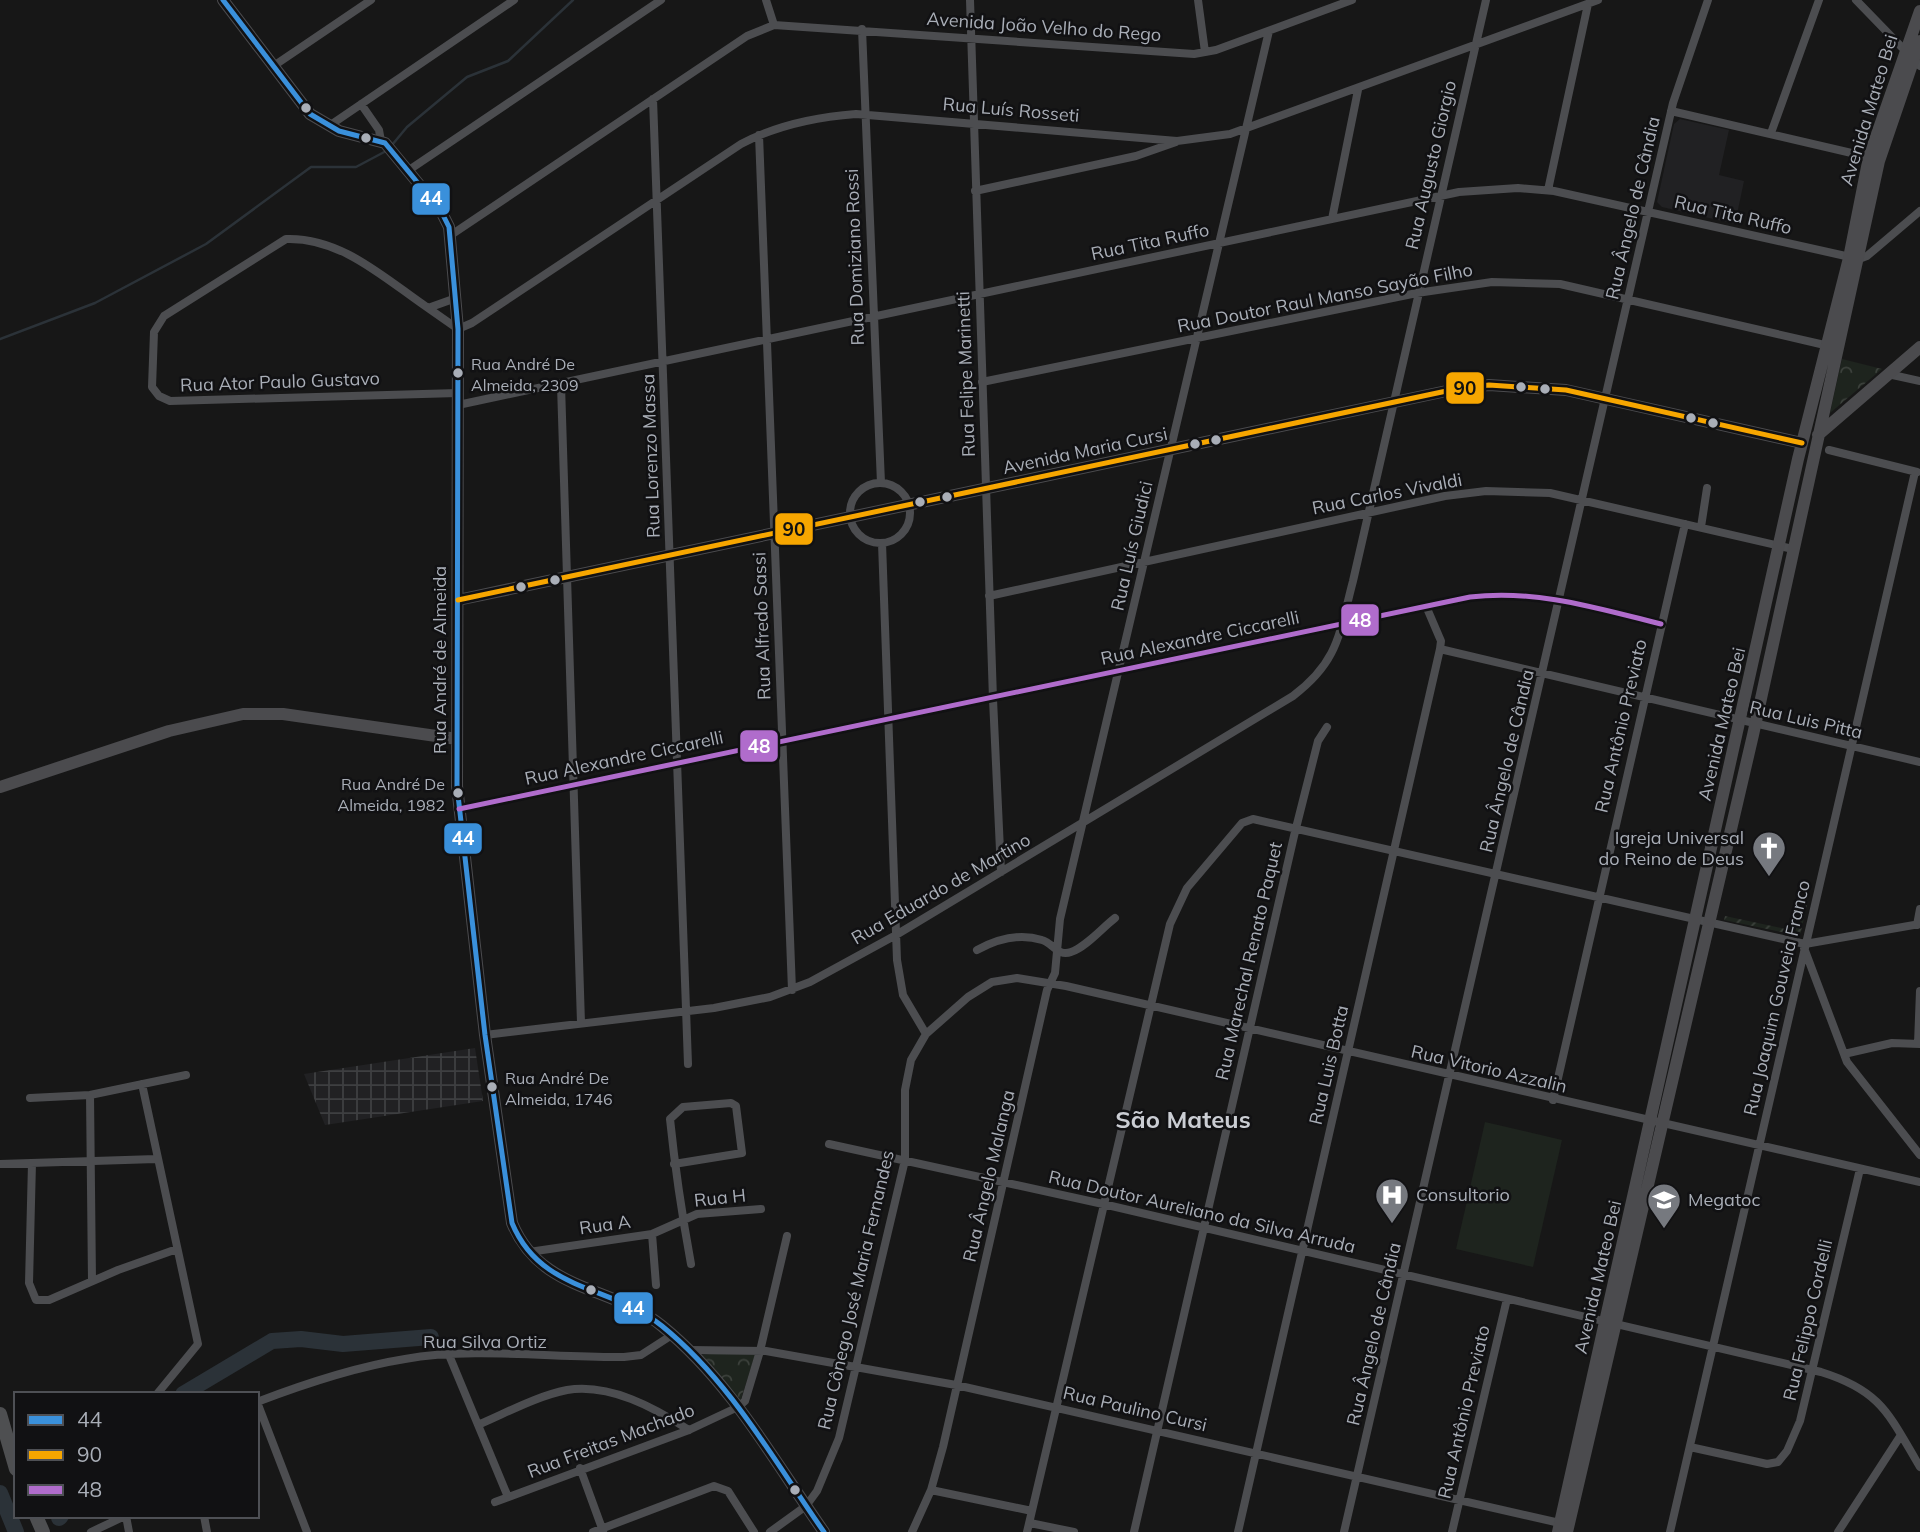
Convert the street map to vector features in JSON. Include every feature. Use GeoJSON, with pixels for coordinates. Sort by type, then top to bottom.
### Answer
{"type":"FeatureCollection","features":[{"type":"Feature","properties":{"kind":"highway"},"geometry":{"type":"LineString","coordinates":[[0,1414],[14,1462]]}},
{"type":"Feature","properties":{"kind":"main road"},"geometry":{"type":"LineString","coordinates":[[225,1],[272,67],[310,114],[329,126],[383,141]]}},
{"type":"Feature","properties":{"kind":"main road","name":"Avenida Mateo Bei"},"geometry":{"type":"LineString","coordinates":[[1912,58],[1920,10]]}},
{"type":"Feature","properties":{"kind":"main road","name":"Avenida Mateo Bei"},"geometry":{"type":"LineString","coordinates":[[1702,922],[1755,724],[1819,430],[1833,346],[1874,158],[1920,41]]}},
{"type":"Feature","properties":{"kind":"main road","name":"Rua André de Almeida"},"geometry":{"type":"LineString","coordinates":[[383,141],[445,219],[451,235],[458,329],[459,809],[485,1035],[512,1223],[529,1252],[570,1283],[650,1317],[690,1350],[738,1408],[824,1532]]}},
{"type":"Feature","properties":{"kind":"main road","name":"Avenida Mateo Bei"},"geometry":{"type":"LineString","coordinates":[[1563,1528],[1702,922],[1741,721],[1802,443],[1833,346]]}},
{"type":"Feature","properties":{"kind":"main road"},"geometry":{"type":"LineString","coordinates":[[1802,443],[1841,414],[1920,347]]}},
{"type":"Feature","properties":{"kind":"main road","name":"Avenida Maria Cursi"},"geometry":{"type":"LineString","coordinates":[[458,600],[1392,403],[1489,385],[1566,390],[1802,443]]}},
{"type":"Feature","properties":{"kind":"main road"},"geometry":{"type":"LineString","coordinates":[[0,787],[169,732],[243,714],[283,714],[457,739]]}},
{"type":"Feature","properties":{"kind":"street"},"geometry":{"type":"LineString","coordinates":[[272,67],[371,0]]}},
{"type":"Feature","properties":{"kind":"street"},"geometry":{"type":"LineString","coordinates":[[329,126],[514,0]]}},
{"type":"Feature","properties":{"kind":"street"},"geometry":{"type":"LineString","coordinates":[[408,170],[661,0]]}},
{"type":"Feature","properties":{"kind":"street"},"geometry":{"type":"LineString","coordinates":[[766,0],[774,25]]}},
{"type":"Feature","properties":{"kind":"street","name":"Rua Felipe Marinetti"},"geometry":{"type":"LineString","coordinates":[[970,0],[992,699],[1002,872]]}},
{"type":"Feature","properties":{"kind":"street"},"geometry":{"type":"LineString","coordinates":[[1198,0],[1205,52]]}},
{"type":"Feature","properties":{"kind":"street","name":"Avenida João Velho do Rego"},"geometry":{"type":"LineString","coordinates":[[451,235],[747,36],[774,25],[1205,52],[1352,0]]}},
{"type":"Feature","properties":{"kind":"street","name":"Rua Augusto Giorgio"},"geometry":{"type":"LineString","coordinates":[[1342,624],[1486,0]]}},
{"type":"Feature","properties":{"kind":"street","name":"Rua Luís Rosseti"},"geometry":{"type":"LineString","coordinates":[[458,329],[472,323],[759,135],[826,116],[866,116],[973,122],[1177,141],[1243,130],[1598,0]]}},
{"type":"Feature","properties":{"kind":"street","name":"Rua Ângelo de Cândia"},"geometry":{"type":"LineString","coordinates":[[1344,1532],[1544,674],[1671,111],[1708,0]]}},
{"type":"Feature","properties":{"kind":"street"},"geometry":{"type":"LineString","coordinates":[[1771,133],[1819,0]]}},
{"type":"Feature","properties":{"kind":"street"},"geometry":{"type":"LineString","coordinates":[[1856,0],[1912,58]]}},
{"type":"Feature","properties":{"kind":"street"},"geometry":{"type":"LineString","coordinates":[[1548,190],[1588,4]]}},
{"type":"Feature","properties":{"kind":"street","name":"Rua Domiziano Rossi"},"geometry":{"type":"LineString","coordinates":[[862,29],[881,483]]}},
{"type":"Feature","properties":{"kind":"street","name":"Rua Luís Giudici"},"geometry":{"type":"LineString","coordinates":[[1084,824],[1243,130],[1269,31]]}},
{"type":"Feature","properties":{"kind":"street"},"geometry":{"type":"LineString","coordinates":[[1332,219],[1358,90]]}},
{"type":"Feature","properties":{"kind":"street","name":"Rua Lorenzo Massa"},"geometry":{"type":"LineString","coordinates":[[653,99],[688,1064]]}},
{"type":"Feature","properties":{"kind":"street"},"geometry":{"type":"LineString","coordinates":[[361,104],[379,130],[383,141]]}},
{"type":"Feature","properties":{"kind":"street"},"geometry":{"type":"LineString","coordinates":[[1671,111],[1874,158]]}},
{"type":"Feature","properties":{"kind":"street","name":"Rua Alfredo Sassi"},"geometry":{"type":"LineString","coordinates":[[759,135],[792,989]]}},
{"type":"Feature","properties":{"kind":"street"},"geometry":{"type":"LineString","coordinates":[[1138,137],[1144,145],[1142,154]]}},
{"type":"Feature","properties":{"kind":"street"},"geometry":{"type":"LineString","coordinates":[[975,191],[1142,154],[1177,141]]}},
{"type":"Feature","properties":{"kind":"street","name":"Rua Tita Ruffo"},"geometry":{"type":"LineString","coordinates":[[458,399],[561,384],[1440,196],[1507,189],[1548,190],[1854,258]]}},
{"type":"Feature","properties":{"kind":"street"},"geometry":{"type":"LineString","coordinates":[[1854,258],[1867,256],[1920,211]]}},
{"type":"Feature","properties":{"kind":"street","name":"Rua Ator Paulo Gustavo"},"geometry":{"type":"LineString","coordinates":[[458,329],[338,247],[307,238],[286,239],[164,316],[154,332],[152,387],[159,396],[170,401],[458,399]]}},
{"type":"Feature","properties":{"kind":"street","name":"Rua Doutor Raul Manso Sayão Filho"},"geometry":{"type":"LineString","coordinates":[[982,383],[1472,283],[1533,281],[1628,299],[1833,346]]}},
{"type":"Feature","properties":{"kind":"street"},"geometry":{"type":"LineString","coordinates":[[428,308],[456,298]]}},
{"type":"Feature","properties":{"kind":"street"},"geometry":{"type":"LineString","coordinates":[[1888,374],[1920,381]]}},
{"type":"Feature","properties":{"kind":"street"},"geometry":{"type":"LineString","coordinates":[[561,384],[582,1023]]}},
{"type":"Feature","properties":{"kind":"street"},"geometry":{"type":"LineString","coordinates":[[1829,450],[1917,472]]}},
{"type":"Feature","properties":{"kind":"street","name":"Rua Joaquim Gouveia Franco"},"geometry":{"type":"LineString","coordinates":[[1670,1532],[1804,946],[1917,472]]}},
{"type":"Feature","properties":{"kind":"street"},"geometry":{"type":"LineString","coordinates":[[881,483],[899,490],[909,506],[907,527],[901,535],[882,543],[874,543],[859,534],[851,519],[850,510],[857,494],[864,488],[881,483]]}},
{"type":"Feature","properties":{"kind":"street"},"geometry":{"type":"LineString","coordinates":[[1701,527],[1707,488]]}},
{"type":"Feature","properties":{"kind":"street","name":"Rua Carlos Vivaldi"},"geometry":{"type":"LineString","coordinates":[[989,596],[1445,496],[1486,491],[1550,493],[1793,549]]}},
{"type":"Feature","properties":{"kind":"street","name":"Rua Antônio Previato"},"geometry":{"type":"LineString","coordinates":[[1553,1100],[1685,524]]}},
{"type":"Feature","properties":{"kind":"street"},"geometry":{"type":"LineString","coordinates":[[882,543],[896,935],[903,995],[926,1034]]}},
{"type":"Feature","properties":{"kind":"street","name":"Rua Alexandre Ciccarelli"},"geometry":{"type":"LineString","coordinates":[[459,809],[1426,606],[1504,594],[1559,600],[1661,624]]}},
{"type":"Feature","properties":{"kind":"street","name":"Rua Luis Botta"},"geometry":{"type":"LineString","coordinates":[[1238,1532],[1258,1454],[1440,649],[1441,641],[1426,606]]}},
{"type":"Feature","properties":{"kind":"street","name":"Rua Eduardo de Martino"},"geometry":{"type":"LineString","coordinates":[[485,1035],[687,1012],[751,1001],[792,989],[896,935],[1293,696],[1328,664],[1342,624]]}},
{"type":"Feature","properties":{"kind":"street","name":"Rua Luis Pitta"},"geometry":{"type":"LineString","coordinates":[[1440,649],[1920,762]]}},
{"type":"Feature","properties":{"kind":"street","name":"Rua Marechal Renato Paquet"},"geometry":{"type":"LineString","coordinates":[[1134,1532],[1318,740],[1327,727]]}},
{"type":"Feature","properties":{"kind":"street"},"geometry":{"type":"LineString","coordinates":[[1074,1532],[1028,1527],[1148,1006],[1179,901],[1224,842],[1245,822],[1253,819],[1804,946],[1918,924],[1920,909]]}},
{"type":"Feature","properties":{"kind":"street","name":"Rua Ângelo Malanga"},"geometry":{"type":"LineString","coordinates":[[912,1532],[931,1490],[1055,973],[1060,919],[1084,824]]}},
{"type":"Feature","properties":{"kind":"street"},"geometry":{"type":"LineString","coordinates":[[977,950],[1018,937],[1044,940],[1057,950],[1074,950],[1115,918]]}},
{"type":"Feature","properties":{"kind":"street"},"geometry":{"type":"LineString","coordinates":[[1804,946],[1844,1054],[1856,1076],[1920,1155]]}},
{"type":"Feature","properties":{"kind":"street","name":"Rua Vitorio Azzalin"},"geometry":{"type":"LineString","coordinates":[[926,1034],[968,997],[992,982],[1017,978],[1051,983],[1920,1182]]}},
{"type":"Feature","properties":{"kind":"street"},"geometry":{"type":"LineString","coordinates":[[1844,1054],[1892,1043],[1919,1044],[1920,991]]}},
{"type":"Feature","properties":{"kind":"street","name":"Rua Cônego José Maria Fernandes"},"geometry":{"type":"LineString","coordinates":[[770,1532],[806,1506],[832,1462],[858,1370],[876,1275],[905,1160],[908,1070],[926,1034]]}},
{"type":"Feature","properties":{"kind":"street"},"geometry":{"type":"LineString","coordinates":[[30,1098],[90,1095],[186,1075]]}},
{"type":"Feature","properties":{"kind":"street"},"geometry":{"type":"LineString","coordinates":[[142,1084],[156,1159],[198,1344],[162,1392]]}},
{"type":"Feature","properties":{"kind":"street"},"geometry":{"type":"LineString","coordinates":[[90,1095],[93,1160],[92,1281]]}},
{"type":"Feature","properties":{"kind":"street"},"geometry":{"type":"LineString","coordinates":[[674,1164],[737,1156],[744,1150],[734,1104],[683,1107],[670,1119],[674,1164],[691,1264]]}},
{"type":"Feature","properties":{"kind":"street","name":"Rua Doutor Aureliano da Silva Arruda"},"geometry":{"type":"LineString","coordinates":[[829,1144],[1103,1204],[1203,1230],[1846,1380],[1871,1394],[1920,1467]]}},
{"type":"Feature","properties":{"kind":"street"},"geometry":{"type":"LineString","coordinates":[[0,1164],[156,1159]]}},
{"type":"Feature","properties":{"kind":"street"},"geometry":{"type":"LineString","coordinates":[[32,1163],[29,1283],[33,1297],[43,1302],[50,1300],[177,1249]]}},
{"type":"Feature","properties":{"kind":"street","name":"Rua Felippo Cordelli"},"geometry":{"type":"LineString","coordinates":[[1690,1447],[1767,1464],[1778,1462],[1787,1451],[1800,1421],[1860,1169]]}},
{"type":"Feature","properties":{"kind":"street","name":"Rua H"},"geometry":{"type":"LineString","coordinates":[[682,1219],[761,1209]]}},
{"type":"Feature","properties":{"kind":"street","name":"Rua A"},"geometry":{"type":"LineString","coordinates":[[529,1252],[652,1234],[682,1219]]}},
{"type":"Feature","properties":{"kind":"street"},"geometry":{"type":"LineString","coordinates":[[652,1234],[656,1285]]}},
{"type":"Feature","properties":{"kind":"street"},"geometry":{"type":"LineString","coordinates":[[738,1408],[745,1401],[760,1351],[787,1236]]}},
{"type":"Feature","properties":{"kind":"street","name":"Rua Antônio Previato"},"geometry":{"type":"LineString","coordinates":[[1452,1532],[1507,1299]]}},
{"type":"Feature","properties":{"kind":"street","name":"Rua Silva Ortiz"},"geometry":{"type":"LineString","coordinates":[[259,1401],[308,1384],[406,1358],[449,1355],[624,1357],[640,1355],[672,1335]]}},
{"type":"Feature","properties":{"kind":"street","name":"Rua Paulino Cursi"},"geometry":{"type":"LineString","coordinates":[[690,1350],[760,1351],[956,1385],[1459,1499],[1563,1528]]}},
{"type":"Feature","properties":{"kind":"street"},"geometry":{"type":"LineString","coordinates":[[449,1355],[480,1424],[508,1497]]}},
{"type":"Feature","properties":{"kind":"street"},"geometry":{"type":"LineString","coordinates":[[480,1424],[551,1395],[586,1389],[648,1405],[689,1430]]}},
{"type":"Feature","properties":{"kind":"street"},"geometry":{"type":"LineString","coordinates":[[259,1407],[307,1532]]}},
{"type":"Feature","properties":{"kind":"street","name":"Rua Freitas Machado"},"geometry":{"type":"LineString","coordinates":[[495,1502],[580,1468],[689,1430],[738,1408]]}},
{"type":"Feature","properties":{"kind":"street"},"geometry":{"type":"LineString","coordinates":[[1838,1532],[1900,1436]]}},
{"type":"Feature","properties":{"kind":"street"},"geometry":{"type":"LineString","coordinates":[[580,1468],[603,1530]]}},
{"type":"Feature","properties":{"kind":"street"},"geometry":{"type":"LineString","coordinates":[[593,1532],[714,1486],[728,1490],[754,1532]]}},
{"type":"Feature","properties":{"kind":"street"},"geometry":{"type":"LineString","coordinates":[[931,1490],[1032,1511]]}},
{"type":"Feature","properties":{"kind":"street"},"geometry":{"type":"LineString","coordinates":[[91,1532],[121,1518]]}},
{"type":"Feature","properties":{"kind":"shaded area"},"geometry":{"type":"Polygon","coordinates":[[[1680,119],[1729,130],[1719,175],[1744,181],[1735,224],[1662,207],[1657,202],[1674,124],[1680,119]]]}},
{"type":"Feature","properties":{"kind":"shaded area"},"geometry":{"type":"Polygon","coordinates":[[[475,1048],[483,1101],[325,1125],[304,1074],[475,1048]]]}},
{"type":"Feature","properties":{"kind":"green space"},"geometry":{"type":"Polygon","coordinates":[[[1842,359],[1882,369],[1830,413],[1842,359]]]}},
{"type":"Feature","properties":{"kind":"green space"},"geometry":{"type":"Polygon","coordinates":[[[1803,899],[1808,900],[1800,936],[1724,920],[1725,916],[1795,931],[1803,899]]]}},
{"type":"Feature","properties":{"kind":"green space"},"geometry":{"type":"Polygon","coordinates":[[[1485,1122],[1562,1140],[1533,1267],[1456,1249],[1485,1122]]]}},
{"type":"Feature","properties":{"kind":"green space"},"geometry":{"type":"Polygon","coordinates":[[[701,1355],[755,1355],[740,1402],[701,1355]]]}},
{"type":"Feature","properties":{"kind":"waterway"},"geometry":{"type":"LineString","coordinates":[[392,145],[407,127],[467,77],[508,61],[573,0]]}},
{"type":"Feature","properties":{"kind":"waterway"},"geometry":{"type":"LineString","coordinates":[[0,339],[95,303],[206,244],[311,167],[356,167],[388,150]]}},
{"type":"Feature","properties":{"kind":"waterway"},"geometry":{"type":"LineString","coordinates":[[186,1392],[272,1341],[301,1339],[343,1344],[431,1337]]}},
{"type":"Feature","properties":{"kind":"waterway"},"geometry":{"type":"LineString","coordinates":[[0,1493],[16,1532]]}},
{"type":"Feature","properties":{"kind":"transit line","name":"44"},"geometry":{"type":"LineString","coordinates":[[223,0],[310,114],[339,131],[385,143],[441,211],[449,227],[458,329],[457,786],[485,1035],[512,1223],[525,1246],[541,1263],[559,1276],[642,1313],[687,1348],[750,1423],[824,1532]]}},
{"type":"Feature","properties":{"kind":"transit line","name":"90"},"geometry":{"type":"LineString","coordinates":[[458,600],[1456,389],[1489,385],[1566,390],[1802,443]]}},
{"type":"Feature","properties":{"kind":"transit line","name":"48"},"geometry":{"type":"LineString","coordinates":[[459,809],[1470,597],[1494,595],[1566,601],[1661,624]]}},
{"type":"Feature","properties":{"kind":"place","name":"Rua André De Almeida, 2309"},"geometry":{"type":"Point","coordinates":[458,373]}},
{"type":"Feature","properties":{"kind":"place","name":"Rua André De Almeida, 1982"},"geometry":{"type":"Point","coordinates":[458,793]}},
{"type":"Feature","properties":{"kind":"place","name":"Igreja Universal do Reino de Deus"},"geometry":{"type":"Point","coordinates":[1769,878]}},
{"type":"Feature","properties":{"kind":"place","name":"Rua André De Almeida, 1746"},"geometry":{"type":"Point","coordinates":[492,1087]}},
{"type":"Feature","properties":{"kind":"place","name":"Consultorio"},"geometry":{"type":"Point","coordinates":[1392,1225]}},
{"type":"Feature","properties":{"kind":"place","name":"Megatoc"},"geometry":{"type":"Point","coordinates":[1664,1230]}},
{"type":"Feature","properties":{"kind":"district","name":"São Mateus"},"geometry":{"type":"Point","coordinates":[1183,1120]}}]}
